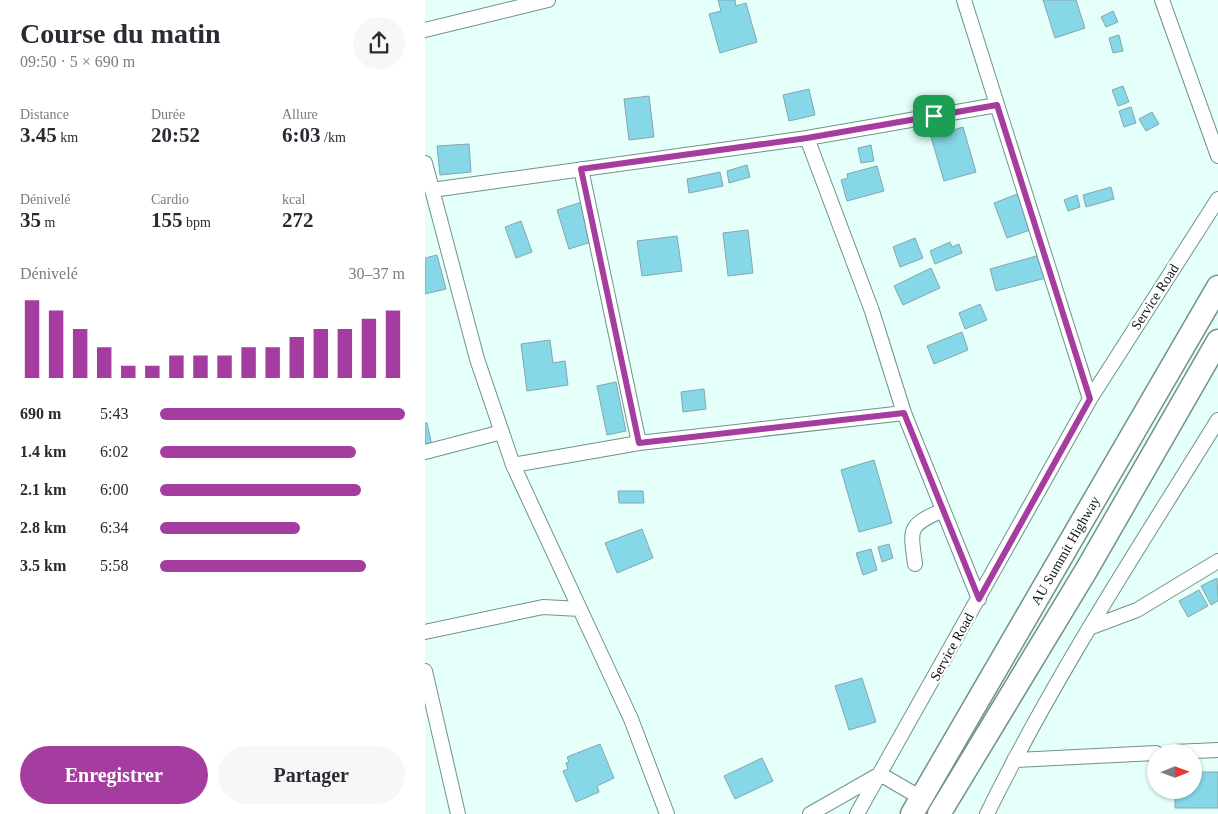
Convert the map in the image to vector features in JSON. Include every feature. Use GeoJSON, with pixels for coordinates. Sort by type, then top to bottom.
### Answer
{"type":"FeatureCollection","features":[{"type":"Feature","properties":{"kind":"main road","name":"AU Summit Highway"},"geometry":{"type":"LineString","coordinates":[[917,806],[1218,286]]}},
{"type":"Feature","properties":{"kind":"main road","name":"AU Summit Highway"},"geometry":{"type":"LineString","coordinates":[[939,814],[1082,577],[1218,341]]}},
{"type":"Feature","properties":{"kind":"street"},"geometry":{"type":"LineString","coordinates":[[425,30],[548,0]]}},
{"type":"Feature","properties":{"kind":"street"},"geometry":{"type":"LineString","coordinates":[[964,0],[1090,399]]}},
{"type":"Feature","properties":{"kind":"street"},"geometry":{"type":"LineString","coordinates":[[1162,0],[1218,156]]}},
{"type":"Feature","properties":{"kind":"street"},"geometry":{"type":"LineString","coordinates":[[432,190],[807,138],[997,105]]}},
{"type":"Feature","properties":{"kind":"street"},"geometry":{"type":"LineString","coordinates":[[807,138],[872,311],[904,413],[979,599]]}},
{"type":"Feature","properties":{"kind":"street"},"geometry":{"type":"LineString","coordinates":[[425,163],[477,359],[513,465],[631,719],[667,814]]}},
{"type":"Feature","properties":{"kind":"street"},"geometry":{"type":"LineString","coordinates":[[581,169],[639,443]]}},
{"type":"Feature","properties":{"kind":"street","name":"Service Road"},"geometry":{"type":"LineString","coordinates":[[857,814],[1090,399],[1218,199]]}},
{"type":"Feature","properties":{"kind":"street"},"geometry":{"type":"LineString","coordinates":[[513,465],[639,443],[904,413]]}},
{"type":"Feature","properties":{"kind":"street"},"geometry":{"type":"LineString","coordinates":[[987,814],[1013,760],[1089,628],[1218,420]]}},
{"type":"Feature","properties":{"kind":"street"},"geometry":{"type":"LineString","coordinates":[[425,452],[503,432]]}},
{"type":"Feature","properties":{"kind":"street"},"geometry":{"type":"LineString","coordinates":[[915,564],[911,534],[914,527],[922,520],[943,510]]}},
{"type":"Feature","properties":{"kind":"street"},"geometry":{"type":"LineString","coordinates":[[1089,628],[1137,610],[1218,561]]}},
{"type":"Feature","properties":{"kind":"street"},"geometry":{"type":"LineString","coordinates":[[425,632],[543,607],[580,609]]}},
{"type":"Feature","properties":{"kind":"street"},"geometry":{"type":"LineString","coordinates":[[425,671],[458,814]]}},
{"type":"Feature","properties":{"kind":"street"},"geometry":{"type":"LineString","coordinates":[[1203,751],[1218,750]]}},
{"type":"Feature","properties":{"kind":"street"},"geometry":{"type":"LineString","coordinates":[[1013,760],[1147,753]]}},
{"type":"Feature","properties":{"kind":"street"},"geometry":{"type":"LineString","coordinates":[[810,814],[880,774],[917,806]]}},
{"type":"Feature","properties":{"kind":"building"},"geometry":{"type":"Polygon","coordinates":[[[718,0],[735,0],[736,6],[746,3],[757,42],[720,53],[709,14],[721,11],[718,0]]]}},
{"type":"Feature","properties":{"kind":"building"},"geometry":{"type":"Polygon","coordinates":[[[1043,0],[1076,0],[1085,28],[1055,38],[1043,0]]]}},
{"type":"Feature","properties":{"kind":"building"},"geometry":{"type":"Polygon","coordinates":[[[1113,11],[1118,22],[1106,27],[1101,17],[1113,11]]]}},
{"type":"Feature","properties":{"kind":"building"},"geometry":{"type":"Polygon","coordinates":[[[1119,35],[1123,51],[1113,53],[1109,38],[1119,35]]]}},
{"type":"Feature","properties":{"kind":"building"},"geometry":{"type":"Polygon","coordinates":[[[1123,86],[1129,102],[1118,106],[1112,90],[1123,86]]]}},
{"type":"Feature","properties":{"kind":"building"},"geometry":{"type":"Polygon","coordinates":[[[809,89],[815,115],[789,121],[783,95],[809,89]]]}},
{"type":"Feature","properties":{"kind":"building"},"geometry":{"type":"Polygon","coordinates":[[[649,96],[654,137],[629,140],[624,99],[649,96]]]}},
{"type":"Feature","properties":{"kind":"building"},"geometry":{"type":"Polygon","coordinates":[[[1131,107],[1136,123],[1124,127],[1119,111],[1131,107]]]}},
{"type":"Feature","properties":{"kind":"building"},"geometry":{"type":"Polygon","coordinates":[[[1152,112],[1159,124],[1146,131],[1139,119],[1152,112]]]}},
{"type":"Feature","properties":{"kind":"building"},"geometry":{"type":"Polygon","coordinates":[[[963,127],[976,172],[944,181],[931,137],[963,127]]]}},
{"type":"Feature","properties":{"kind":"building"},"geometry":{"type":"Polygon","coordinates":[[[469,144],[471,172],[440,175],[437,146],[469,144]]]}},
{"type":"Feature","properties":{"kind":"building"},"geometry":{"type":"Polygon","coordinates":[[[871,145],[874,161],[861,163],[858,148],[871,145]]]}},
{"type":"Feature","properties":{"kind":"building"},"geometry":{"type":"Polygon","coordinates":[[[747,165],[750,177],[729,183],[727,171],[747,165]]]}},
{"type":"Feature","properties":{"kind":"building"},"geometry":{"type":"Polygon","coordinates":[[[877,166],[884,191],[847,201],[841,180],[848,178],[847,174],[877,166]]]}},
{"type":"Feature","properties":{"kind":"building"},"geometry":{"type":"Polygon","coordinates":[[[720,172],[723,186],[689,193],[687,179],[720,172]]]}},
{"type":"Feature","properties":{"kind":"building"},"geometry":{"type":"Polygon","coordinates":[[[1111,187],[1114,199],[1086,207],[1083,195],[1111,187]]]}},
{"type":"Feature","properties":{"kind":"building"},"geometry":{"type":"Polygon","coordinates":[[[1020,193],[1033,229],[1007,238],[994,203],[1020,193]]]}},
{"type":"Feature","properties":{"kind":"building"},"geometry":{"type":"Polygon","coordinates":[[[1077,195],[1080,207],[1068,211],[1064,200],[1077,195]]]}},
{"type":"Feature","properties":{"kind":"building"},"geometry":{"type":"Polygon","coordinates":[[[582,202],[594,241],[569,249],[557,210],[582,202]]]}},
{"type":"Feature","properties":{"kind":"building"},"geometry":{"type":"Polygon","coordinates":[[[521,221],[532,252],[516,258],[505,227],[521,221]]]}},
{"type":"Feature","properties":{"kind":"building"},"geometry":{"type":"Polygon","coordinates":[[[748,230],[753,273],[728,276],[723,233],[748,230]]]}},
{"type":"Feature","properties":{"kind":"building"},"geometry":{"type":"Polygon","coordinates":[[[677,236],[682,271],[642,276],[637,241],[677,236]]]}},
{"type":"Feature","properties":{"kind":"building"},"geometry":{"type":"Polygon","coordinates":[[[915,238],[923,258],[900,267],[893,247],[915,238]]]}},
{"type":"Feature","properties":{"kind":"building"},"geometry":{"type":"Polygon","coordinates":[[[950,242],[952,247],[959,244],[962,253],[935,264],[930,251],[950,242]]]}},
{"type":"Feature","properties":{"kind":"building"},"geometry":{"type":"Polygon","coordinates":[[[437,255],[446,289],[425,294],[425,258],[437,255]]]}},
{"type":"Feature","properties":{"kind":"building"},"geometry":{"type":"Polygon","coordinates":[[[1040,255],[1046,278],[996,291],[990,269],[1040,255]]]}},
{"type":"Feature","properties":{"kind":"building"},"geometry":{"type":"Polygon","coordinates":[[[931,268],[940,288],[903,305],[894,286],[931,268]]]}},
{"type":"Feature","properties":{"kind":"building"},"geometry":{"type":"Polygon","coordinates":[[[980,304],[987,320],[965,329],[959,313],[980,304]]]}},
{"type":"Feature","properties":{"kind":"building"},"geometry":{"type":"Polygon","coordinates":[[[962,332],[968,350],[934,364],[927,346],[962,332]]]}},
{"type":"Feature","properties":{"kind":"building"},"geometry":{"type":"Polygon","coordinates":[[[550,340],[553,363],[565,361],[568,385],[527,391],[521,344],[550,340]]]}},
{"type":"Feature","properties":{"kind":"building"},"geometry":{"type":"Polygon","coordinates":[[[616,382],[626,431],[607,435],[597,386],[616,382]]]}},
{"type":"Feature","properties":{"kind":"building"},"geometry":{"type":"Polygon","coordinates":[[[704,389],[706,409],[683,412],[681,392],[704,389]]]}},
{"type":"Feature","properties":{"kind":"building"},"geometry":{"type":"Polygon","coordinates":[[[425,423],[427,423],[432,446],[425,448],[425,423]]]}},
{"type":"Feature","properties":{"kind":"building"},"geometry":{"type":"Polygon","coordinates":[[[874,460],[892,523],[859,532],[841,470],[874,460]]]}},
{"type":"Feature","properties":{"kind":"building"},"geometry":{"type":"Polygon","coordinates":[[[618,491],[643,491],[644,503],[619,503],[618,491]]]}},
{"type":"Feature","properties":{"kind":"building"},"geometry":{"type":"Polygon","coordinates":[[[642,529],[653,558],[617,573],[605,543],[642,529]]]}},
{"type":"Feature","properties":{"kind":"building"},"geometry":{"type":"Polygon","coordinates":[[[889,544],[893,558],[882,562],[878,547],[889,544]]]}},
{"type":"Feature","properties":{"kind":"building"},"geometry":{"type":"Polygon","coordinates":[[[871,549],[877,570],[863,575],[856,553],[871,549]]]}},
{"type":"Feature","properties":{"kind":"building"},"geometry":{"type":"Polygon","coordinates":[[[1217,578],[1218,601],[1211,605],[1201,586],[1217,578]]]}},
{"type":"Feature","properties":{"kind":"building"},"geometry":{"type":"Polygon","coordinates":[[[1199,590],[1208,606],[1188,617],[1179,601],[1199,590]]]}},
{"type":"Feature","properties":{"kind":"building"},"geometry":{"type":"Polygon","coordinates":[[[862,678],[876,722],[849,730],[835,686],[862,678]]]}},
{"type":"Feature","properties":{"kind":"building"},"geometry":{"type":"Polygon","coordinates":[[[600,744],[614,778],[597,786],[599,792],[576,802],[563,771],[568,769],[566,763],[569,762],[567,757],[600,744]]]}},
{"type":"Feature","properties":{"kind":"building"},"geometry":{"type":"Polygon","coordinates":[[[762,758],[773,781],[735,799],[724,776],[762,758]]]}},
{"type":"Feature","properties":{"kind":"building"},"geometry":{"type":"Polygon","coordinates":[[[1203,772],[1218,772],[1218,808],[1175,808],[1175,799],[1203,799],[1203,772]]]}},
{"type":"Feature","properties":{"kind":"route"},"geometry":{"type":"LineString","coordinates":[[997,105],[1090,399],[979,599],[904,413],[639,443],[581,169],[807,138],[934,116],[997,105]]}}]}
